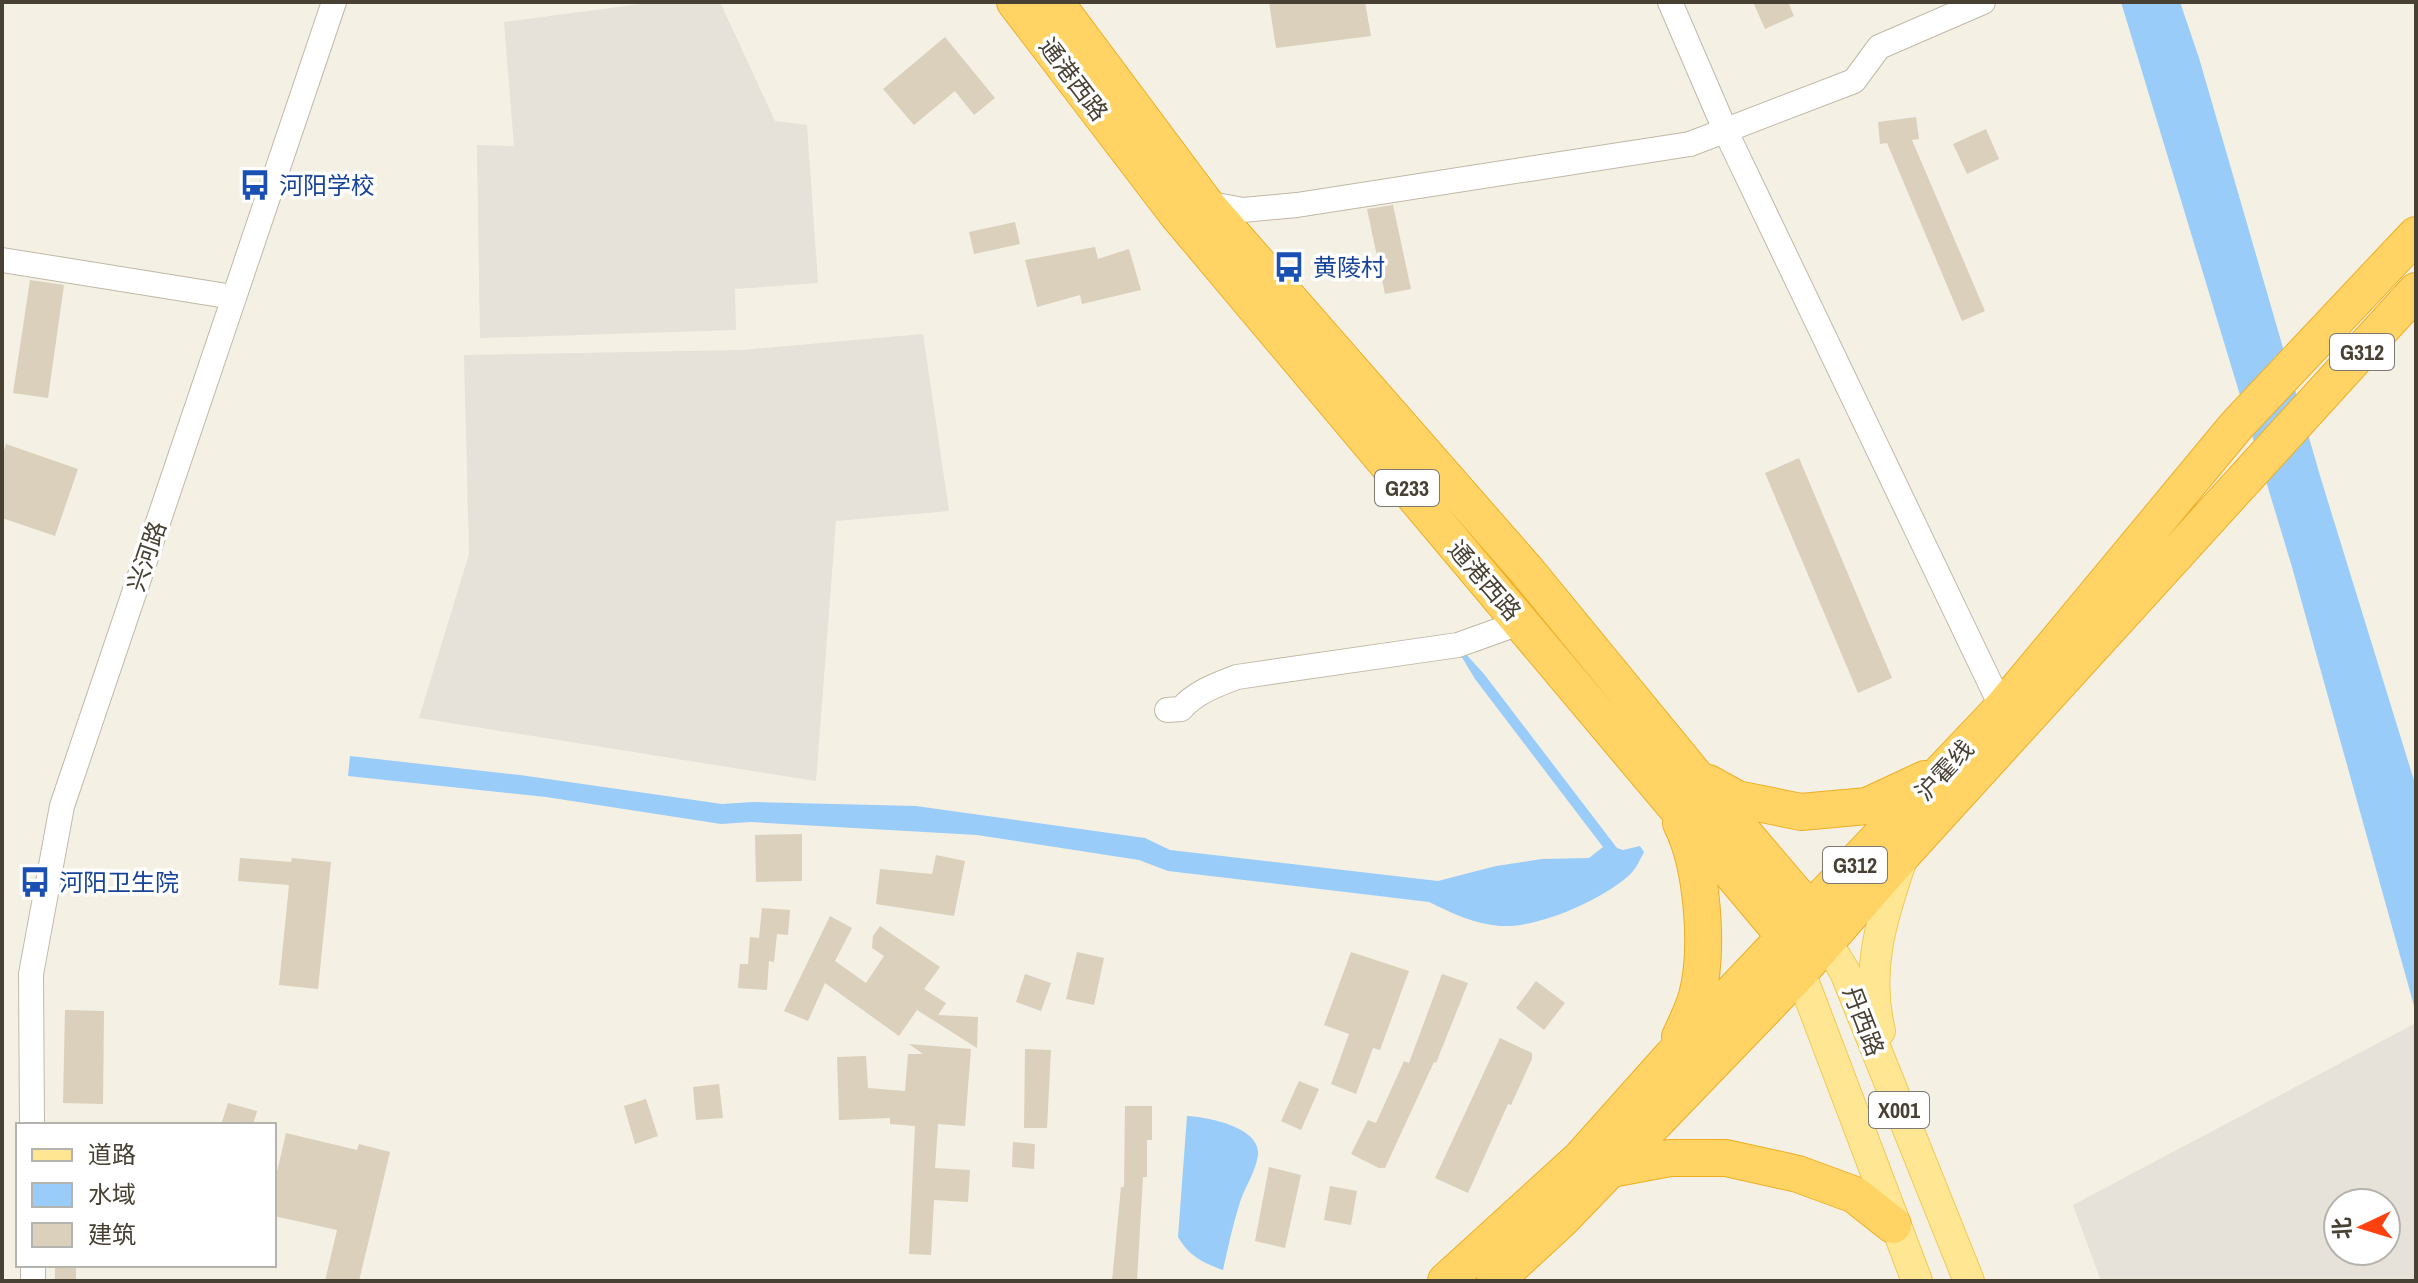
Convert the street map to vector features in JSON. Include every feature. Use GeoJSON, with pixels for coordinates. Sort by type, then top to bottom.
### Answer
{"type":"FeatureCollection","features":[{"type":"Feature","properties":{"kind":"highway","name":"通港西路"},"geometry":{"type":"LineString","coordinates":[[1015,2],[1177,214],[1522,622],[1819,926]]}},
{"type":"Feature","properties":{"kind":"highway","name":"通港西路"},"geometry":{"type":"LineString","coordinates":[[1055,2],[1205,203],[1527,571],[1786,938],[1800,972]]}},
{"type":"Feature","properties":{"kind":"highway","name":"沪霍线"},"geometry":{"type":"LineString","coordinates":[[1495,1281],[1562,1219],[1800,972],[1819,926],[1941,772],[2002,708],[2237,425],[2416,235]]}},
{"type":"Feature","properties":{"kind":"highway","name":"沪霍线"},"geometry":{"type":"LineString","coordinates":[[1446,1281],[1581,1158],[1673,1055],[1786,938],[1819,926],[1904,853],[2416,291]]}},
{"type":"Feature","properties":{"kind":"highway"},"geometry":{"type":"LineString","coordinates":[[1673,1055],[1697,997],[1702,936],[1694,858],[1686,833],[1682,787],[1801,812],[1867,806],[1941,772]]}},
{"type":"Feature","properties":{"kind":"highway"},"geometry":{"type":"LineString","coordinates":[[1606,1170],[1670,1158],[1739,1160],[1798,1174],[1855,1195],[1893,1225]]}},
{"type":"Feature","properties":{"kind":"main road"},"geometry":{"type":"LineString","coordinates":[[1900,1114],[1874,1007],[1876,944],[1904,853]]}},
{"type":"Feature","properties":{"kind":"main road","name":"丹西路"},"geometry":{"type":"LineString","coordinates":[[1819,926],[1845,972],[1969,1281]]}},
{"type":"Feature","properties":{"kind":"main road","name":"丹西路"},"geometry":{"type":"LineString","coordinates":[[1800,972],[1893,1225],[1917,1281]]}},
{"type":"Feature","properties":{"kind":"street","name":"兴河路"},"geometry":{"type":"LineString","coordinates":[[32,1123],[31,974],[62,806],[334,2]]}},
{"type":"Feature","properties":{"kind":"street"},"geometry":{"type":"LineString","coordinates":[[1670,2],[1726,132],[2002,708]]}},
{"type":"Feature","properties":{"kind":"street"},"geometry":{"type":"LineString","coordinates":[[1205,203],[1243,210],[1297,205],[1690,144],[1854,81],[1879,47],[1983,2]]}},
{"type":"Feature","properties":{"kind":"street"},"geometry":{"type":"LineString","coordinates":[[2,260],[233,297]]}},
{"type":"Feature","properties":{"kind":"street"},"geometry":{"type":"LineString","coordinates":[[1167,710],[1181,709],[1211,686],[1237,677],[1458,645],[1522,622]]}},
{"type":"Feature","properties":{"kind":"shaded area"},"geometry":{"type":"Polygon","coordinates":[[[656,2],[720,2],[775,121],[807,125],[818,283],[735,289],[736,330],[480,338],[477,145],[514,146],[504,22],[656,2]]]}},
{"type":"Feature","properties":{"kind":"shaded area"},"geometry":{"type":"Polygon","coordinates":[[[923,334],[949,511],[836,521],[816,781],[419,718],[469,554],[464,355],[742,350],[923,334]]]}},
{"type":"Feature","properties":{"kind":"shaded area"},"geometry":{"type":"Polygon","coordinates":[[[2416,1023],[2416,1281],[2101,1281],[2073,1205],[2416,1023]]]}},
{"type":"Feature","properties":{"kind":"water"},"geometry":{"type":"Polygon","coordinates":[[[2121,2],[2180,2],[2416,787],[2416,1013],[2292,567],[2121,2]]]}},
{"type":"Feature","properties":{"kind":"water"},"geometry":{"type":"Polygon","coordinates":[[[1464,652],[1617,848],[1623,850],[1640,846],[1644,852],[1632,872],[1614,887],[1566,912],[1532,923],[1491,925],[1429,902],[1168,871],[1139,860],[977,835],[751,822],[721,824],[546,797],[348,776],[350,756],[520,775],[722,804],[916,806],[1145,838],[1170,850],[1438,881],[1496,866],[1542,859],[1589,858],[1603,847],[1475,679],[1460,654],[1464,652]]]}},
{"type":"Feature","properties":{"kind":"water"},"geometry":{"type":"Polygon","coordinates":[[[1187,1116],[1231,1125],[1251,1137],[1257,1145],[1257,1161],[1240,1202],[1223,1270],[1197,1258],[1178,1237],[1187,1116]]]}},
{"type":"Feature","properties":{"kind":"building"},"geometry":{"type":"Polygon","coordinates":[[[1269,2],[1365,2],[1371,36],[1276,48],[1269,2]]]}},
{"type":"Feature","properties":{"kind":"building"},"geometry":{"type":"Polygon","coordinates":[[[1753,2],[1788,2],[1794,16],[1765,29],[1753,2]]]}},
{"type":"Feature","properties":{"kind":"building"},"geometry":{"type":"Polygon","coordinates":[[[945,37],[995,98],[974,115],[955,91],[914,125],[883,89],[945,37]]]}},
{"type":"Feature","properties":{"kind":"building"},"geometry":{"type":"Polygon","coordinates":[[[1916,117],[1919,139],[1912,140],[1985,311],[1962,321],[1887,143],[1880,144],[1878,122],[1916,117]]]}},
{"type":"Feature","properties":{"kind":"building"},"geometry":{"type":"Polygon","coordinates":[[[1986,129],[1999,159],[1967,174],[1953,144],[1986,129]]]}},
{"type":"Feature","properties":{"kind":"building"},"geometry":{"type":"Polygon","coordinates":[[[1393,205],[1411,289],[1385,294],[1367,209],[1393,205]]]}},
{"type":"Feature","properties":{"kind":"building"},"geometry":{"type":"Polygon","coordinates":[[[1015,222],[1020,244],[974,254],[969,232],[1015,222]]]}},
{"type":"Feature","properties":{"kind":"building"},"geometry":{"type":"Polygon","coordinates":[[[1095,247],[1098,259],[1129,249],[1141,290],[1082,304],[1080,295],[1037,307],[1025,260],[1095,247]]]}},
{"type":"Feature","properties":{"kind":"building"},"geometry":{"type":"Polygon","coordinates":[[[30,280],[64,285],[48,398],[13,393],[30,280]]]}},
{"type":"Feature","properties":{"kind":"building"},"geometry":{"type":"Polygon","coordinates":[[[6,444],[78,469],[55,536],[2,518],[2,456],[6,444]]]}},
{"type":"Feature","properties":{"kind":"building"},"geometry":{"type":"Polygon","coordinates":[[[1799,458],[1892,678],[1858,693],[1765,473],[1799,458]]]}},
{"type":"Feature","properties":{"kind":"building"},"geometry":{"type":"Polygon","coordinates":[[[802,834],[802,881],[756,882],[755,835],[802,834]]]}},
{"type":"Feature","properties":{"kind":"building"},"geometry":{"type":"Polygon","coordinates":[[[936,855],[965,861],[954,916],[876,904],[880,869],[932,874],[936,855]]]}},
{"type":"Feature","properties":{"kind":"building"},"geometry":{"type":"Polygon","coordinates":[[[240,858],[331,862],[318,989],[279,985],[289,885],[238,881],[240,858]]]}},
{"type":"Feature","properties":{"kind":"building"},"geometry":{"type":"Polygon","coordinates":[[[762,908],[790,910],[788,935],[777,934],[774,962],[769,961],[767,990],[738,988],[740,964],[748,964],[750,937],[759,938],[762,908]]]}},
{"type":"Feature","properties":{"kind":"building"},"geometry":{"type":"Polygon","coordinates":[[[830,916],[852,928],[835,961],[866,983],[884,956],[872,948],[873,936],[880,926],[940,967],[924,989],[946,1003],[938,1015],[978,1017],[977,1048],[917,1010],[899,1036],[825,983],[808,1021],[784,1011],[830,916]]]}},
{"type":"Feature","properties":{"kind":"building"},"geometry":{"type":"Polygon","coordinates":[[[1077,952],[1104,958],[1094,1005],[1066,999],[1077,952]]]}},
{"type":"Feature","properties":{"kind":"building"},"geometry":{"type":"Polygon","coordinates":[[[1351,952],[1409,971],[1380,1050],[1373,1048],[1356,1094],[1331,1084],[1349,1034],[1324,1025],[1351,952]]]}},
{"type":"Feature","properties":{"kind":"building"},"geometry":{"type":"Polygon","coordinates":[[[1025,974],[1051,983],[1041,1011],[1016,1002],[1025,974]]]}},
{"type":"Feature","properties":{"kind":"building"},"geometry":{"type":"Polygon","coordinates":[[[1442,974],[1468,983],[1436,1063],[1385,1168],[1379,1168],[1351,1154],[1368,1120],[1376,1123],[1404,1061],[1409,1063],[1442,974]]]}},
{"type":"Feature","properties":{"kind":"building"},"geometry":{"type":"Polygon","coordinates":[[[1536,981],[1565,1003],[1544,1030],[1516,1008],[1536,981]]]}},
{"type":"Feature","properties":{"kind":"building"},"geometry":{"type":"Polygon","coordinates":[[[65,1010],[104,1011],[103,1104],[63,1103],[65,1010]]]}},
{"type":"Feature","properties":{"kind":"building"},"geometry":{"type":"Polygon","coordinates":[[[1500,1038],[1532,1053],[1532,1059],[1468,1193],[1435,1178],[1500,1038]]]}},
{"type":"Feature","properties":{"kind":"building"},"geometry":{"type":"Polygon","coordinates":[[[909,1044],[971,1049],[965,1126],[938,1124],[935,1168],[970,1170],[968,1202],[934,1200],[931,1255],[909,1254],[915,1126],[890,1124],[890,1118],[839,1120],[837,1057],[866,1056],[868,1088],[905,1091],[908,1054],[923,1054],[909,1044]]]}},
{"type":"Feature","properties":{"kind":"building"},"geometry":{"type":"Polygon","coordinates":[[[1025,1049],[1051,1050],[1047,1128],[1024,1128],[1025,1049]]]}},
{"type":"Feature","properties":{"kind":"building"},"geometry":{"type":"Polygon","coordinates":[[[1299,1081],[1319,1089],[1301,1130],[1281,1121],[1299,1081]]]}},
{"type":"Feature","properties":{"kind":"building"},"geometry":{"type":"Polygon","coordinates":[[[719,1084],[723,1118],[696,1120],[693,1087],[719,1084]]]}},
{"type":"Feature","properties":{"kind":"building"},"geometry":{"type":"Polygon","coordinates":[[[646,1099],[658,1136],[635,1144],[624,1106],[646,1099]]]}},
{"type":"Feature","properties":{"kind":"building"},"geometry":{"type":"Polygon","coordinates":[[[228,1103],[257,1111],[254,1123],[222,1123],[228,1103]]]}},
{"type":"Feature","properties":{"kind":"building"},"geometry":{"type":"Polygon","coordinates":[[[1125,1106],[1152,1106],[1152,1140],[1147,1140],[1147,1177],[1143,1177],[1137,1281],[1112,1281],[1121,1187],[1124,1187],[1125,1106]]]}},
{"type":"Feature","properties":{"kind":"building"},"geometry":{"type":"Polygon","coordinates":[[[286,1133],[357,1150],[359,1144],[390,1152],[359,1281],[325,1281],[337,1230],[276,1216],[276,1176],[286,1133]]]}},
{"type":"Feature","properties":{"kind":"building"},"geometry":{"type":"Polygon","coordinates":[[[1013,1142],[1035,1144],[1034,1169],[1012,1167],[1013,1142]]]}},
{"type":"Feature","properties":{"kind":"building"},"geometry":{"type":"Polygon","coordinates":[[[1269,1167],[1301,1175],[1285,1248],[1255,1241],[1269,1167]]]}},
{"type":"Feature","properties":{"kind":"building"},"geometry":{"type":"Polygon","coordinates":[[[1330,1186],[1357,1191],[1351,1225],[1324,1220],[1330,1186]]]}},
{"type":"Feature","properties":{"kind":"building"},"geometry":{"type":"Polygon","coordinates":[[[55,1267],[76,1267],[76,1281],[55,1281],[55,1267]]]}},
{"type":"Feature","properties":{"kind":"place","name":"河阳学校"},"geometry":{"type":"Point","coordinates":[255,185]}},
{"type":"Feature","properties":{"kind":"place","name":"黄陵村"},"geometry":{"type":"Point","coordinates":[1289,267]}},
{"type":"Feature","properties":{"kind":"place","name":"河阳卫生院"},"geometry":{"type":"Point","coordinates":[35,882]}}]}
